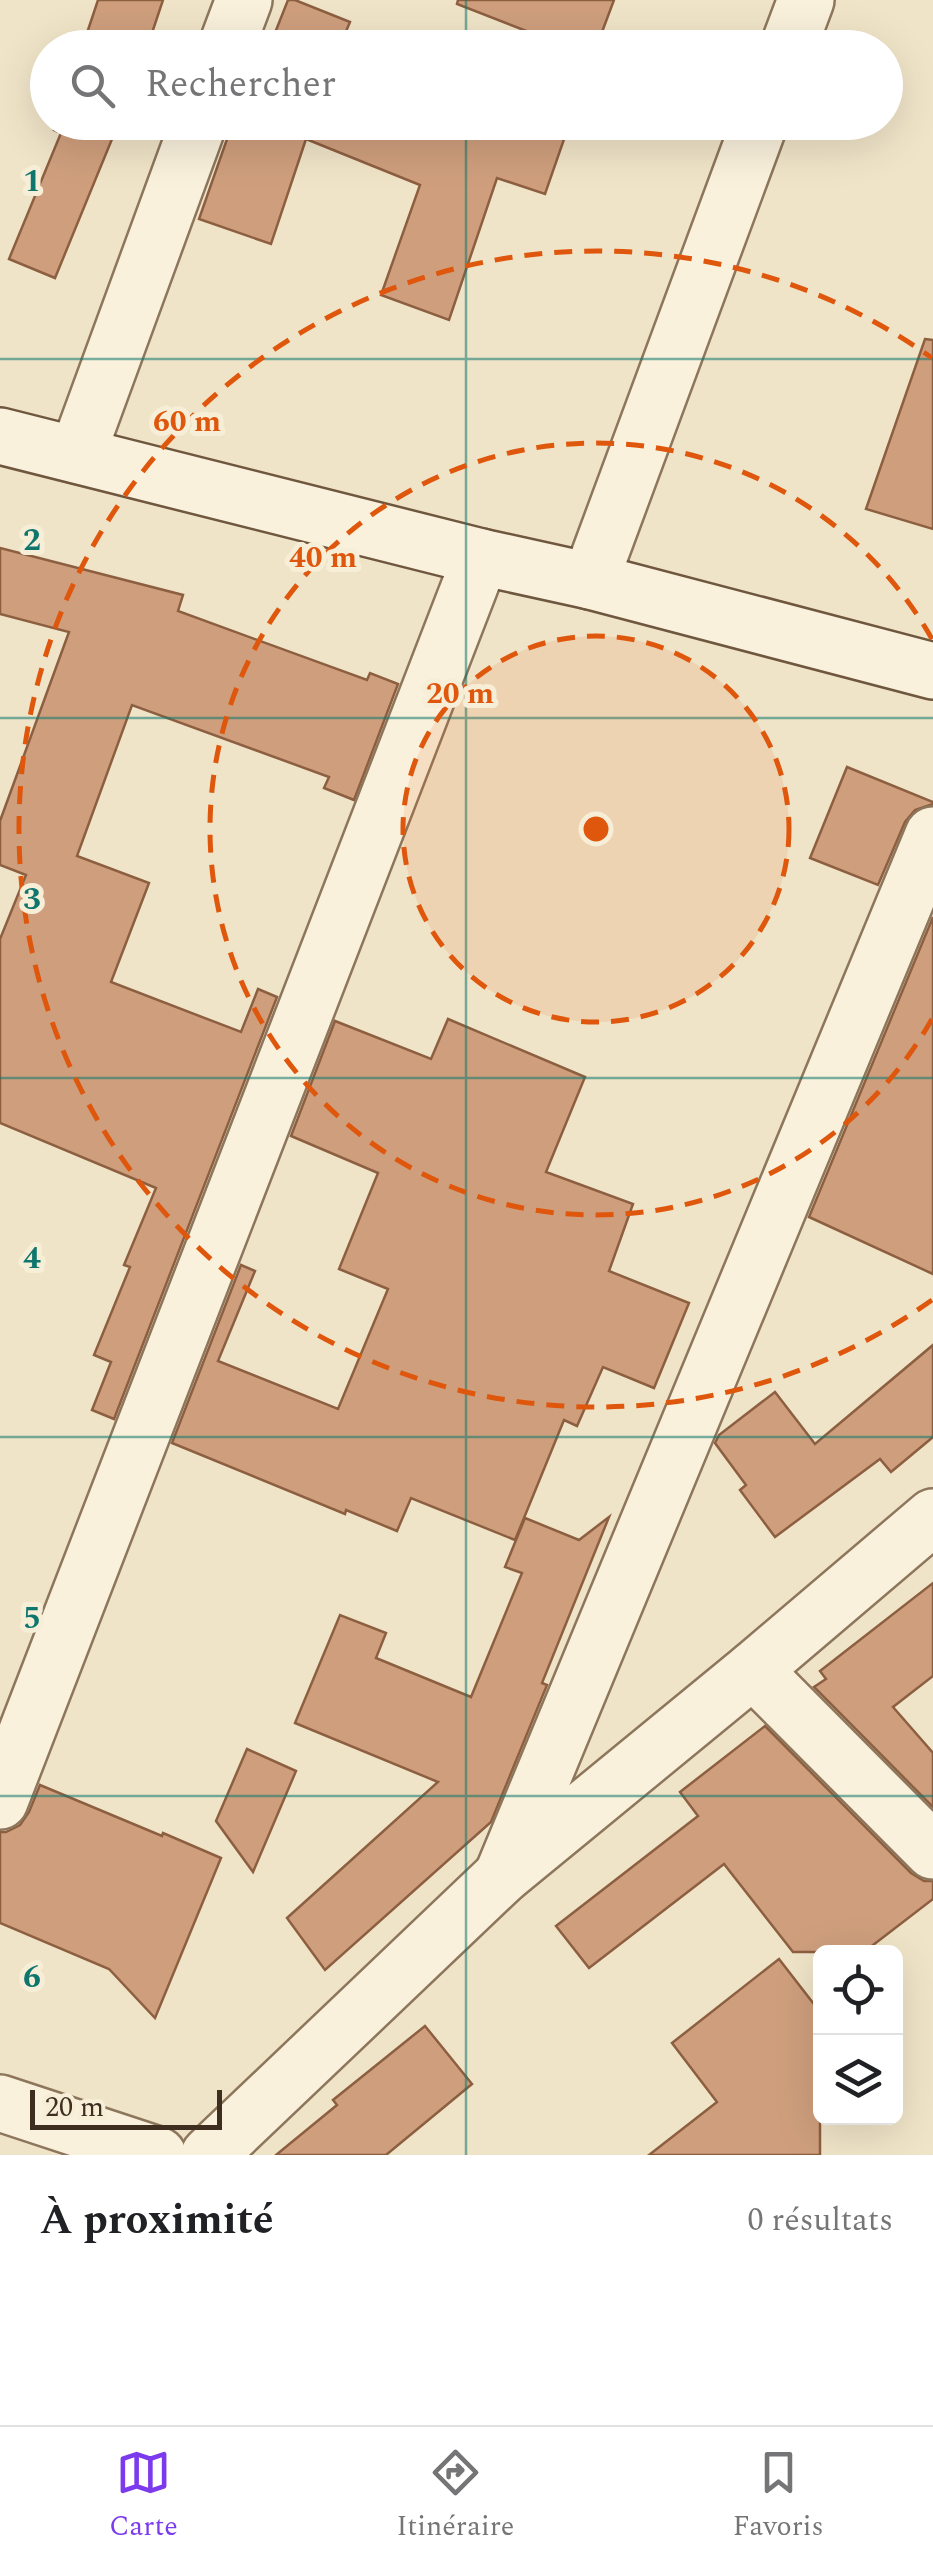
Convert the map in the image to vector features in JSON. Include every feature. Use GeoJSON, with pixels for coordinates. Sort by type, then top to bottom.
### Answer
{"type":"FeatureCollection","features":[{"type":"Feature","properties":{"kind":"street"},"geometry":{"type":"LineString","coordinates":[[233,30],[244,0]]}},
{"type":"Feature","properties":{"kind":"street"},"geometry":{"type":"LineString","coordinates":[[77,455],[192,140]]}},
{"type":"Feature","properties":{"kind":"street"},"geometry":{"type":"LineString","coordinates":[[590,581],[753,140]]}},
{"type":"Feature","properties":{"kind":"street"},"geometry":{"type":"LineString","coordinates":[[0,436],[590,581],[933,671]]}},
{"type":"Feature","properties":{"kind":"street"},"geometry":{"type":"LineString","coordinates":[[0,1801],[481,557]]}},
{"type":"Feature","properties":{"kind":"street"},"geometry":{"type":"LineString","coordinates":[[502,1876],[933,835]]}},
{"type":"Feature","properties":{"kind":"street"},"geometry":{"type":"LineString","coordinates":[[209,2155],[502,1876],[933,1518]]}},
{"type":"Feature","properties":{"kind":"street"},"geometry":{"type":"LineString","coordinates":[[754,1670],[933,1850]]}},
{"type":"Feature","properties":{"kind":"street"},"geometry":{"type":"LineString","coordinates":[[0,2103],[158,2155]]}},
{"type":"Feature","properties":{"kind":"building"},"geometry":{"type":"Polygon","coordinates":[[[98,0],[163,0],[153,30],[88,30],[98,0]]]}},
{"type":"Feature","properties":{"kind":"building"},"geometry":{"type":"Polygon","coordinates":[[[288,0],[350,22],[347,30],[276,30],[288,0]]]}},
{"type":"Feature","properties":{"kind":"building"},"geometry":{"type":"Polygon","coordinates":[[[458,0],[614,0],[603,30],[524,30],[457,4],[458,0]]]}},
{"type":"Feature","properties":{"kind":"building"},"geometry":{"type":"Polygon","coordinates":[[[58,140],[112,140],[55,278],[9,259],[58,140]]]}},
{"type":"Feature","properties":{"kind":"building"},"geometry":{"type":"Polygon","coordinates":[[[227,140],[306,140],[271,244],[199,219],[227,140]]]}},
{"type":"Feature","properties":{"kind":"building"},"geometry":{"type":"Polygon","coordinates":[[[308,140],[564,140],[545,194],[497,178],[449,320],[381,295],[420,185],[308,140]]]}},
{"type":"Feature","properties":{"kind":"building"},"geometry":{"type":"Polygon","coordinates":[[[925,339],[933,340],[933,529],[866,509],[925,339]]]}},
{"type":"Feature","properties":{"kind":"building"},"geometry":{"type":"Polygon","coordinates":[[[0,548],[183,595],[178,611],[367,680],[370,673],[398,684],[354,800],[324,788],[329,777],[132,705],[77,856],[149,883],[111,982],[241,1032],[258,989],[277,997],[114,1419],[92,1410],[111,1362],[94,1355],[130,1267],[124,1265],[156,1188],[0,1123],[0,939],[26,875],[0,865],[0,821],[69,632],[0,614],[0,548]]]}},
{"type":"Feature","properties":{"kind":"building"},"geometry":{"type":"Polygon","coordinates":[[[847,767],[933,802],[915,810],[905,822],[878,885],[810,858],[847,767]]]}},
{"type":"Feature","properties":{"kind":"building"},"geometry":{"type":"Polygon","coordinates":[[[933,917],[933,1274],[809,1217],[933,917]]]}},
{"type":"Feature","properties":{"kind":"building"},"geometry":{"type":"Polygon","coordinates":[[[448,1019],[585,1077],[546,1172],[633,1204],[609,1271],[689,1303],[654,1388],[603,1367],[577,1426],[564,1420],[515,1540],[411,1498],[397,1531],[346,1510],[345,1514],[172,1443],[241,1265],[255,1271],[218,1361],[338,1409],[388,1289],[339,1269],[378,1173],[291,1136],[335,1021],[431,1059],[448,1019]]]}},
{"type":"Feature","properties":{"kind":"building"},"geometry":{"type":"Polygon","coordinates":[[[933,1345],[933,1437],[891,1472],[880,1459],[775,1537],[740,1490],[746,1485],[715,1443],[719,1435],[775,1392],[815,1444],[933,1345]]]}},
{"type":"Feature","properties":{"kind":"building"},"geometry":{"type":"Polygon","coordinates":[[[609,1517],[491,1822],[325,1970],[287,1918],[438,1782],[295,1723],[340,1615],[386,1633],[376,1658],[471,1697],[522,1573],[505,1567],[525,1518],[579,1540],[609,1517]]]}},
{"type":"Feature","properties":{"kind":"building"},"geometry":{"type":"Polygon","coordinates":[[[933,1583],[933,1676],[893,1707],[933,1753],[933,1807],[814,1687],[826,1679],[820,1671],[933,1583]]]}},
{"type":"Feature","properties":{"kind":"building"},"geometry":{"type":"Polygon","coordinates":[[[765,1726],[911,1873],[924,1881],[933,1881],[933,1899],[873,1945],[813,1945],[813,1952],[793,1952],[724,1864],[589,1968],[556,1926],[698,1816],[680,1792],[765,1726]]]}},
{"type":"Feature","properties":{"kind":"building"},"geometry":{"type":"Polygon","coordinates":[[[247,1749],[296,1771],[253,1872],[216,1821],[247,1749]]]}},
{"type":"Feature","properties":{"kind":"building"},"geometry":{"type":"Polygon","coordinates":[[[40,1785],[221,1858],[155,2018],[109,1969],[0,1923],[0,1832],[20,1825],[40,1785]]]}},
{"type":"Feature","properties":{"kind":"building"},"geometry":{"type":"Polygon","coordinates":[[[779,1959],[813,2003],[813,2125],[820,2125],[820,2155],[649,2155],[717,2102],[672,2043],[779,1959]]]}},
{"type":"Feature","properties":{"kind":"building"},"geometry":{"type":"Polygon","coordinates":[[[425,2026],[472,2084],[386,2155],[276,2155],[337,2105],[333,2100],[425,2026]]]}}]}
